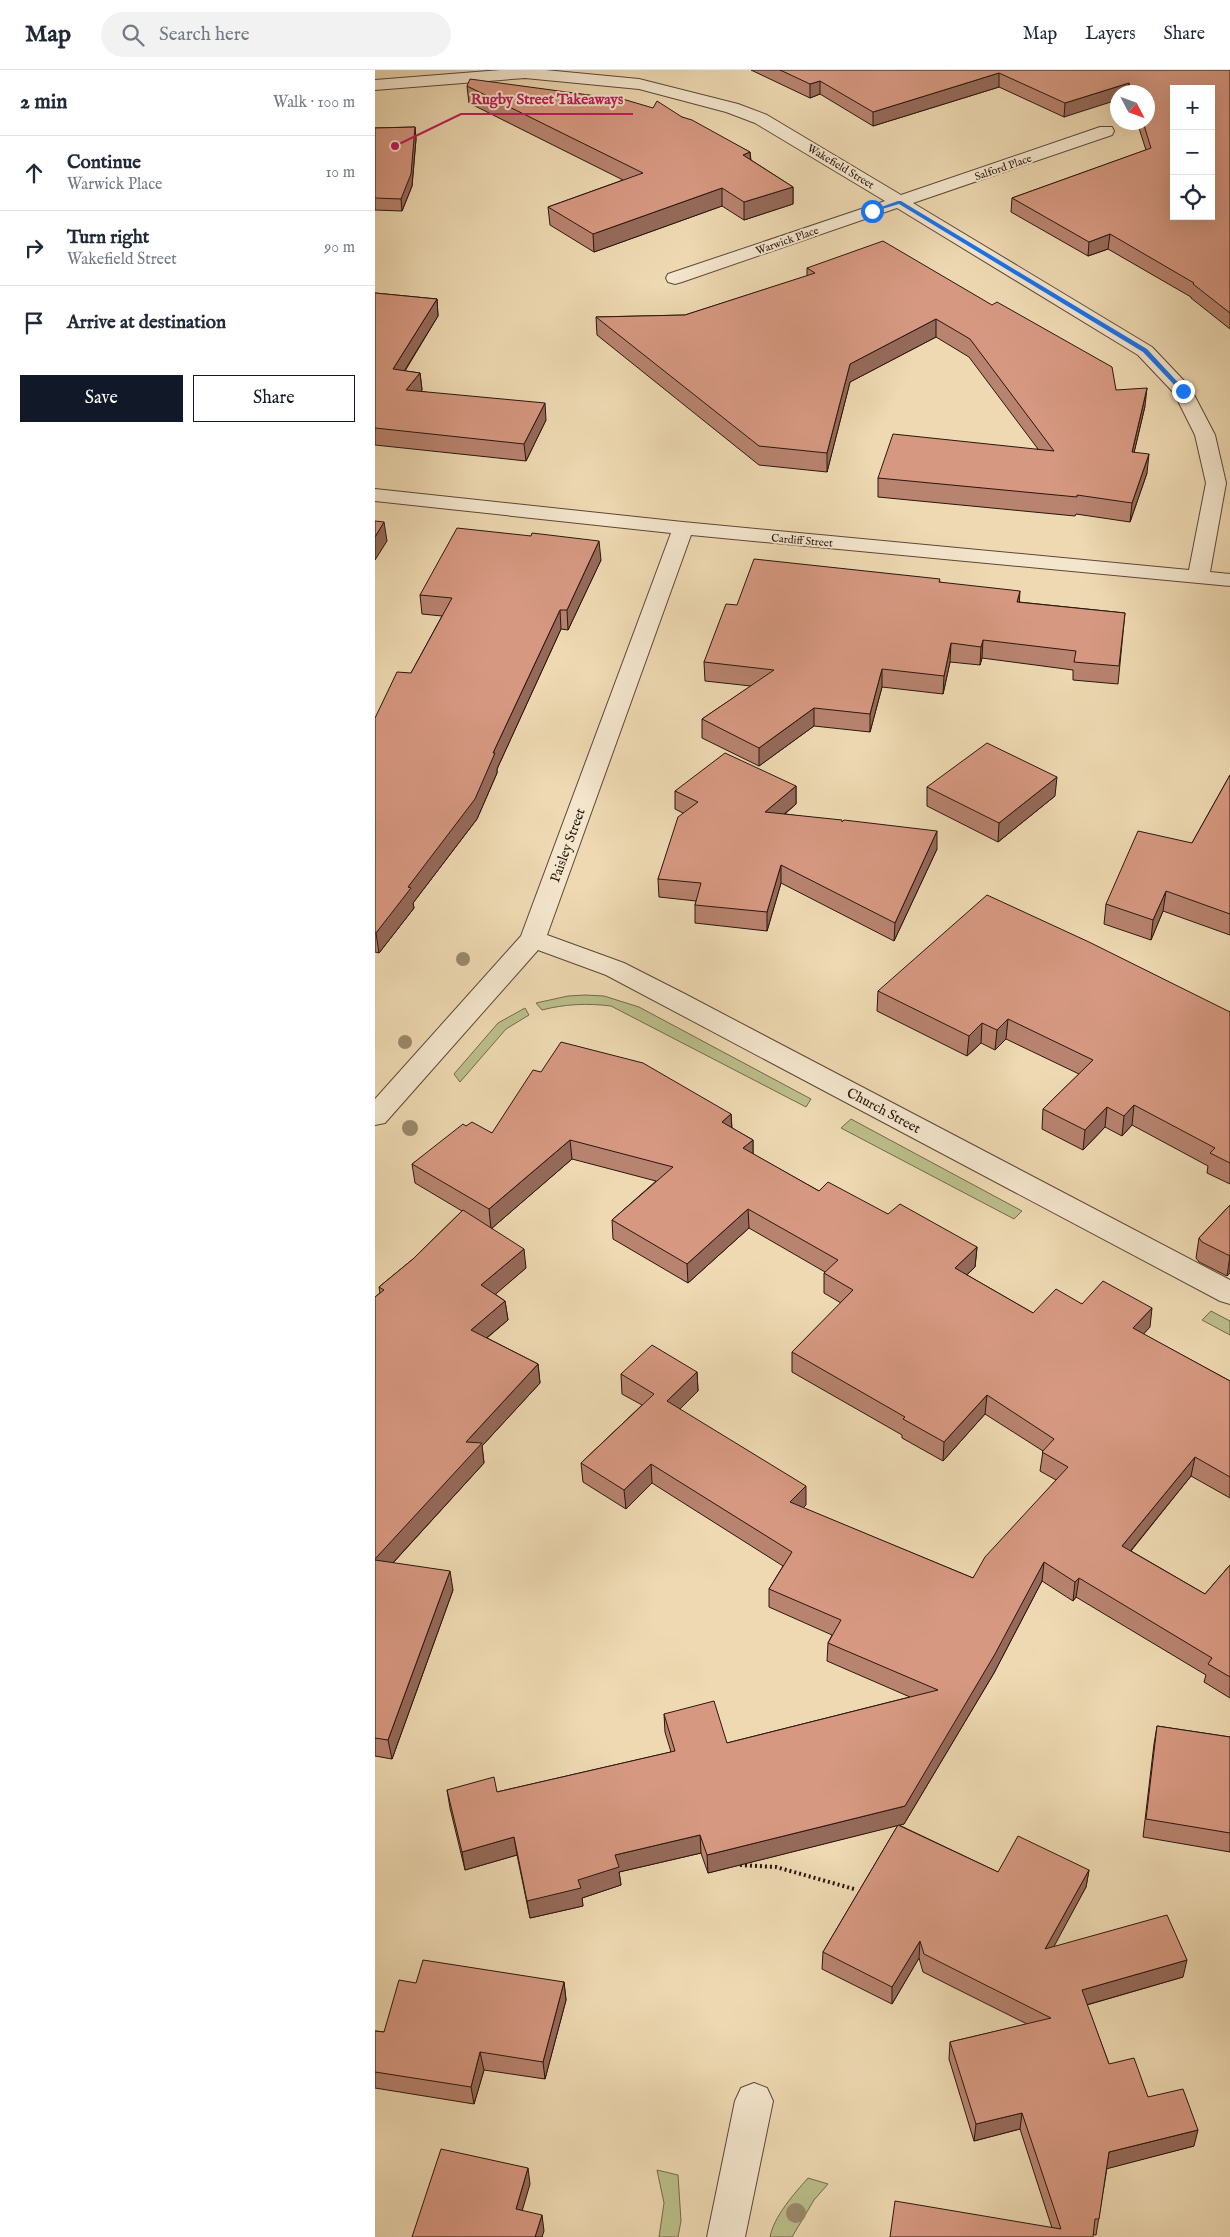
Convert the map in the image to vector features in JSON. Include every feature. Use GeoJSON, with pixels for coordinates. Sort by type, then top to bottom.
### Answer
{"type":"FeatureCollection","features":[{"type":"Feature","properties":{"kind":"street","name":"Wakefield Street"},"geometry":{"type":"LineString","coordinates":[[375,85],[525,74],[582,77],[649,86],[732,108],[761,119],[1145,351],[1183,391],[1205,435],[1216,483],[1198,577]]}},
{"type":"Feature","properties":{"kind":"street","name":"Salford Place"},"geometry":{"type":"LineString","coordinates":[[899,202],[1105,131]]}},
{"type":"Feature","properties":{"kind":"street","name":"Warwick Place"},"geometry":{"type":"LineString","coordinates":[[675,278],[899,202]]}},
{"type":"Feature","properties":{"kind":"street","name":"Cardiff Street"},"geometry":{"type":"LineString","coordinates":[[375,495],[683,528],[1230,580]]}},
{"type":"Feature","properties":{"kind":"street","name":"Paisley Street"},"geometry":{"type":"LineString","coordinates":[[375,1116],[533,939],[683,528]]}},
{"type":"Feature","properties":{"kind":"street","name":"Church Street"},"geometry":{"type":"LineString","coordinates":[[533,939],[615,969],[677,1000],[1230,1292]]}},
{"type":"Feature","properties":{"kind":"street"},"geometry":{"type":"LineString","coordinates":[[726,2237],[754,2101]]}},
{"type":"Feature","properties":{"kind":"path"},"geometry":{"type":"LineString","coordinates":[[740,1865],[776,1867],[854,1889]]}},
{"type":"Feature","properties":{"kind":"green space"},"geometry":{"type":"Polygon","coordinates":[[[568,996],[604,996],[639,1007],[811,1099],[806,1107],[611,1006],[576,1005],[542,1010],[536,1003],[568,996]]]}},
{"type":"Feature","properties":{"kind":"green space"},"geometry":{"type":"Polygon","coordinates":[[[525,1008],[529,1015],[506,1029],[460,1082],[454,1074],[498,1023],[525,1008]]]}},
{"type":"Feature","properties":{"kind":"green space"},"geometry":{"type":"Polygon","coordinates":[[[851,1119],[1022,1211],[1014,1219],[841,1128],[851,1119]]]}},
{"type":"Feature","properties":{"kind":"green space"},"geometry":{"type":"Polygon","coordinates":[[[1211,1311],[1230,1321],[1230,1335],[1202,1320],[1211,1311]]]}},
{"type":"Feature","properties":{"kind":"green space"},"geometry":{"type":"Polygon","coordinates":[[[657,2170],[678,2175],[681,2221],[678,2237],[659,2237],[664,2203],[657,2170]]]}},
{"type":"Feature","properties":{"kind":"green space"},"geometry":{"type":"Polygon","coordinates":[[[808,2178],[828,2184],[814,2200],[792,2237],[770,2237],[780,2213],[808,2178]]]}},
{"type":"Feature","properties":{"kind":"building"},"geometry":{"type":"Polygon","coordinates":[[[780,70],[1230,70],[1230,313],[1194,283],[1110,234],[1089,242],[1012,198],[1151,148],[1145,130],[1155,130],[1155,85],[1130,85],[1129,83],[1110,85],[1110,89],[1065,103],[999,73],[873,112],[820,81],[810,84],[780,70]]]}},
{"type":"Feature","properties":{"kind":"building"},"geometry":{"type":"Polygon","coordinates":[[[470,79],[626,100],[653,108],[657,101],[682,117],[692,120],[750,152],[743,155],[793,187],[744,202],[722,188],[593,234],[548,207],[643,173],[467,86],[470,79]]]}},
{"type":"Feature","properties":{"kind":"building"},"geometry":{"type":"Polygon","coordinates":[[[415,127],[411,174],[401,199],[375,198],[375,128],[415,127]]]}},
{"type":"Feature","properties":{"kind":"building"},"geometry":{"type":"Polygon","coordinates":[[[883,241],[992,305],[997,302],[1112,367],[1116,390],[1147,388],[1132,452],[1149,454],[1132,503],[1077,495],[1077,497],[878,478],[893,434],[1054,451],[970,339],[936,319],[850,364],[827,453],[759,446],[596,317],[685,315],[815,273],[807,268],[883,241]]]}},
{"type":"Feature","properties":{"kind":"building"},"geometry":{"type":"Polygon","coordinates":[[[375,293],[437,299],[393,369],[420,373],[406,390],[545,403],[524,444],[375,428],[375,293]]]}},
{"type":"Feature","properties":{"kind":"building"},"geometry":{"type":"Polygon","coordinates":[[[375,521],[384,522],[375,537],[375,521]]]}},
{"type":"Feature","properties":{"kind":"building"},"geometry":{"type":"Polygon","coordinates":[[[457,528],[531,536],[532,533],[599,541],[567,610],[560,610],[493,753],[495,753],[475,799],[408,887],[411,888],[375,933],[375,718],[397,672],[411,673],[452,598],[420,595],[457,528]]]}},
{"type":"Feature","properties":{"kind":"building"},"geometry":{"type":"Polygon","coordinates":[[[754,559],[940,579],[939,582],[1020,591],[1017,602],[1125,613],[1119,666],[1074,662],[1076,651],[983,640],[981,647],[951,643],[944,676],[882,669],[870,714],[814,708],[759,748],[702,719],[774,670],[704,662],[726,604],[737,605],[754,559]]]}},
{"type":"Feature","properties":{"kind":"building"},"geometry":{"type":"Polygon","coordinates":[[[987,743],[1057,777],[999,823],[927,787],[987,743]]]}},
{"type":"Feature","properties":{"kind":"building"},"geometry":{"type":"Polygon","coordinates":[[[725,753],[796,786],[765,812],[937,831],[895,923],[781,865],[767,912],[695,905],[701,883],[658,879],[678,817],[698,802],[675,791],[725,753]]]}},
{"type":"Feature","properties":{"kind":"building"},"geometry":{"type":"Polygon","coordinates":[[[1230,775],[1230,914],[1166,891],[1153,920],[1106,904],[1138,831],[1192,843],[1230,775]]]}},
{"type":"Feature","properties":{"kind":"building"},"geometry":{"type":"Polygon","coordinates":[[[987,895],[1089,942],[1230,1012],[1230,1163],[1210,1153],[1215,1148],[1134,1105],[1124,1116],[1107,1107],[1085,1130],[1043,1109],[1093,1060],[1008,1019],[997,1030],[982,1023],[969,1036],[878,991],[987,895]]]}},
{"type":"Feature","properties":{"kind":"building"},"geometry":{"type":"Polygon","coordinates":[[[561,1042],[643,1063],[731,1114],[722,1122],[753,1140],[743,1148],[819,1191],[828,1182],[888,1214],[900,1204],[977,1247],[955,1268],[1033,1313],[1056,1289],[1082,1304],[1103,1281],[1152,1308],[1133,1328],[1230,1381],[1230,1477],[1195,1457],[1122,1546],[1205,1594],[1230,1565],[1230,1677],[1208,1664],[1212,1658],[1079,1578],[1075,1582],[1044,1562],[995,1654],[905,1806],[707,1855],[700,1835],[615,1855],[619,1867],[578,1880],[581,1888],[527,1901],[514,1837],[462,1852],[447,1790],[494,1777],[497,1792],[675,1751],[664,1714],[714,1701],[727,1743],[938,1690],[828,1643],[841,1620],[769,1589],[792,1552],[651,1464],[624,1490],[581,1463],[654,1394],[621,1374],[652,1345],[697,1372],[667,1401],[806,1486],[790,1502],[973,1578],[985,1557],[1068,1467],[1042,1452],[1054,1439],[987,1395],[944,1442],[903,1419],[905,1417],[792,1352],[853,1290],[824,1273],[838,1260],[748,1209],[687,1264],[612,1220],[673,1167],[570,1140],[489,1209],[412,1164],[463,1124],[466,1126],[472,1122],[492,1133],[533,1070],[541,1072],[561,1042]]]}},
{"type":"Feature","properties":{"kind":"building"},"geometry":{"type":"Polygon","coordinates":[[[1230,1205],[1230,1256],[1202,1242],[1199,1238],[1230,1205]]]}},
{"type":"Feature","properties":{"kind":"building"},"geometry":{"type":"Polygon","coordinates":[[[463,1210],[524,1249],[481,1285],[505,1301],[471,1330],[538,1364],[466,1442],[482,1443],[375,1559],[375,1297],[384,1290],[379,1287],[413,1259],[463,1210]]]}},
{"type":"Feature","properties":{"kind":"building"},"geometry":{"type":"Polygon","coordinates":[[[375,1560],[450,1571],[388,1740],[375,1738],[375,1560]]]}},
{"type":"Feature","properties":{"kind":"building"},"geometry":{"type":"Polygon","coordinates":[[[1157,1726],[1230,1737],[1230,1833],[1146,1819],[1157,1726]]]}},
{"type":"Feature","properties":{"kind":"building"},"geometry":{"type":"Polygon","coordinates":[[[898,1825],[998,1872],[1018,1836],[1089,1870],[1045,1949],[1167,1915],[1187,1960],[1082,1990],[1109,2064],[1134,2058],[1148,2097],[1183,2089],[1198,2130],[1109,2152],[1099,2219],[1095,2219],[1093,2237],[890,2237],[895,2201],[1061,2229],[1022,2113],[976,2124],[950,2042],[1051,2018],[924,1954],[920,1941],[892,1987],[823,1952],[898,1825]]]}},
{"type":"Feature","properties":{"kind":"building"},"geometry":{"type":"Polygon","coordinates":[[[423,1960],[564,1982],[543,2062],[480,2052],[471,2087],[375,2072],[375,2031],[384,2032],[399,1980],[416,1983],[423,1960]]]}},
{"type":"Feature","properties":{"kind":"building"},"geometry":{"type":"Polygon","coordinates":[[[441,2149],[528,2168],[516,2209],[542,2215],[535,2237],[412,2237],[441,2149]]]}},
{"type":"Feature","properties":{"kind":"place","name":"Rugby Street Takeaways"},"geometry":{"type":"Point","coordinates":[395,146]}},
{"type":"Feature","properties":{"kind":"route"},"geometry":{"type":"LineString","coordinates":[[872,211],[899,202],[1145,351],[1183,391]]}}]}
